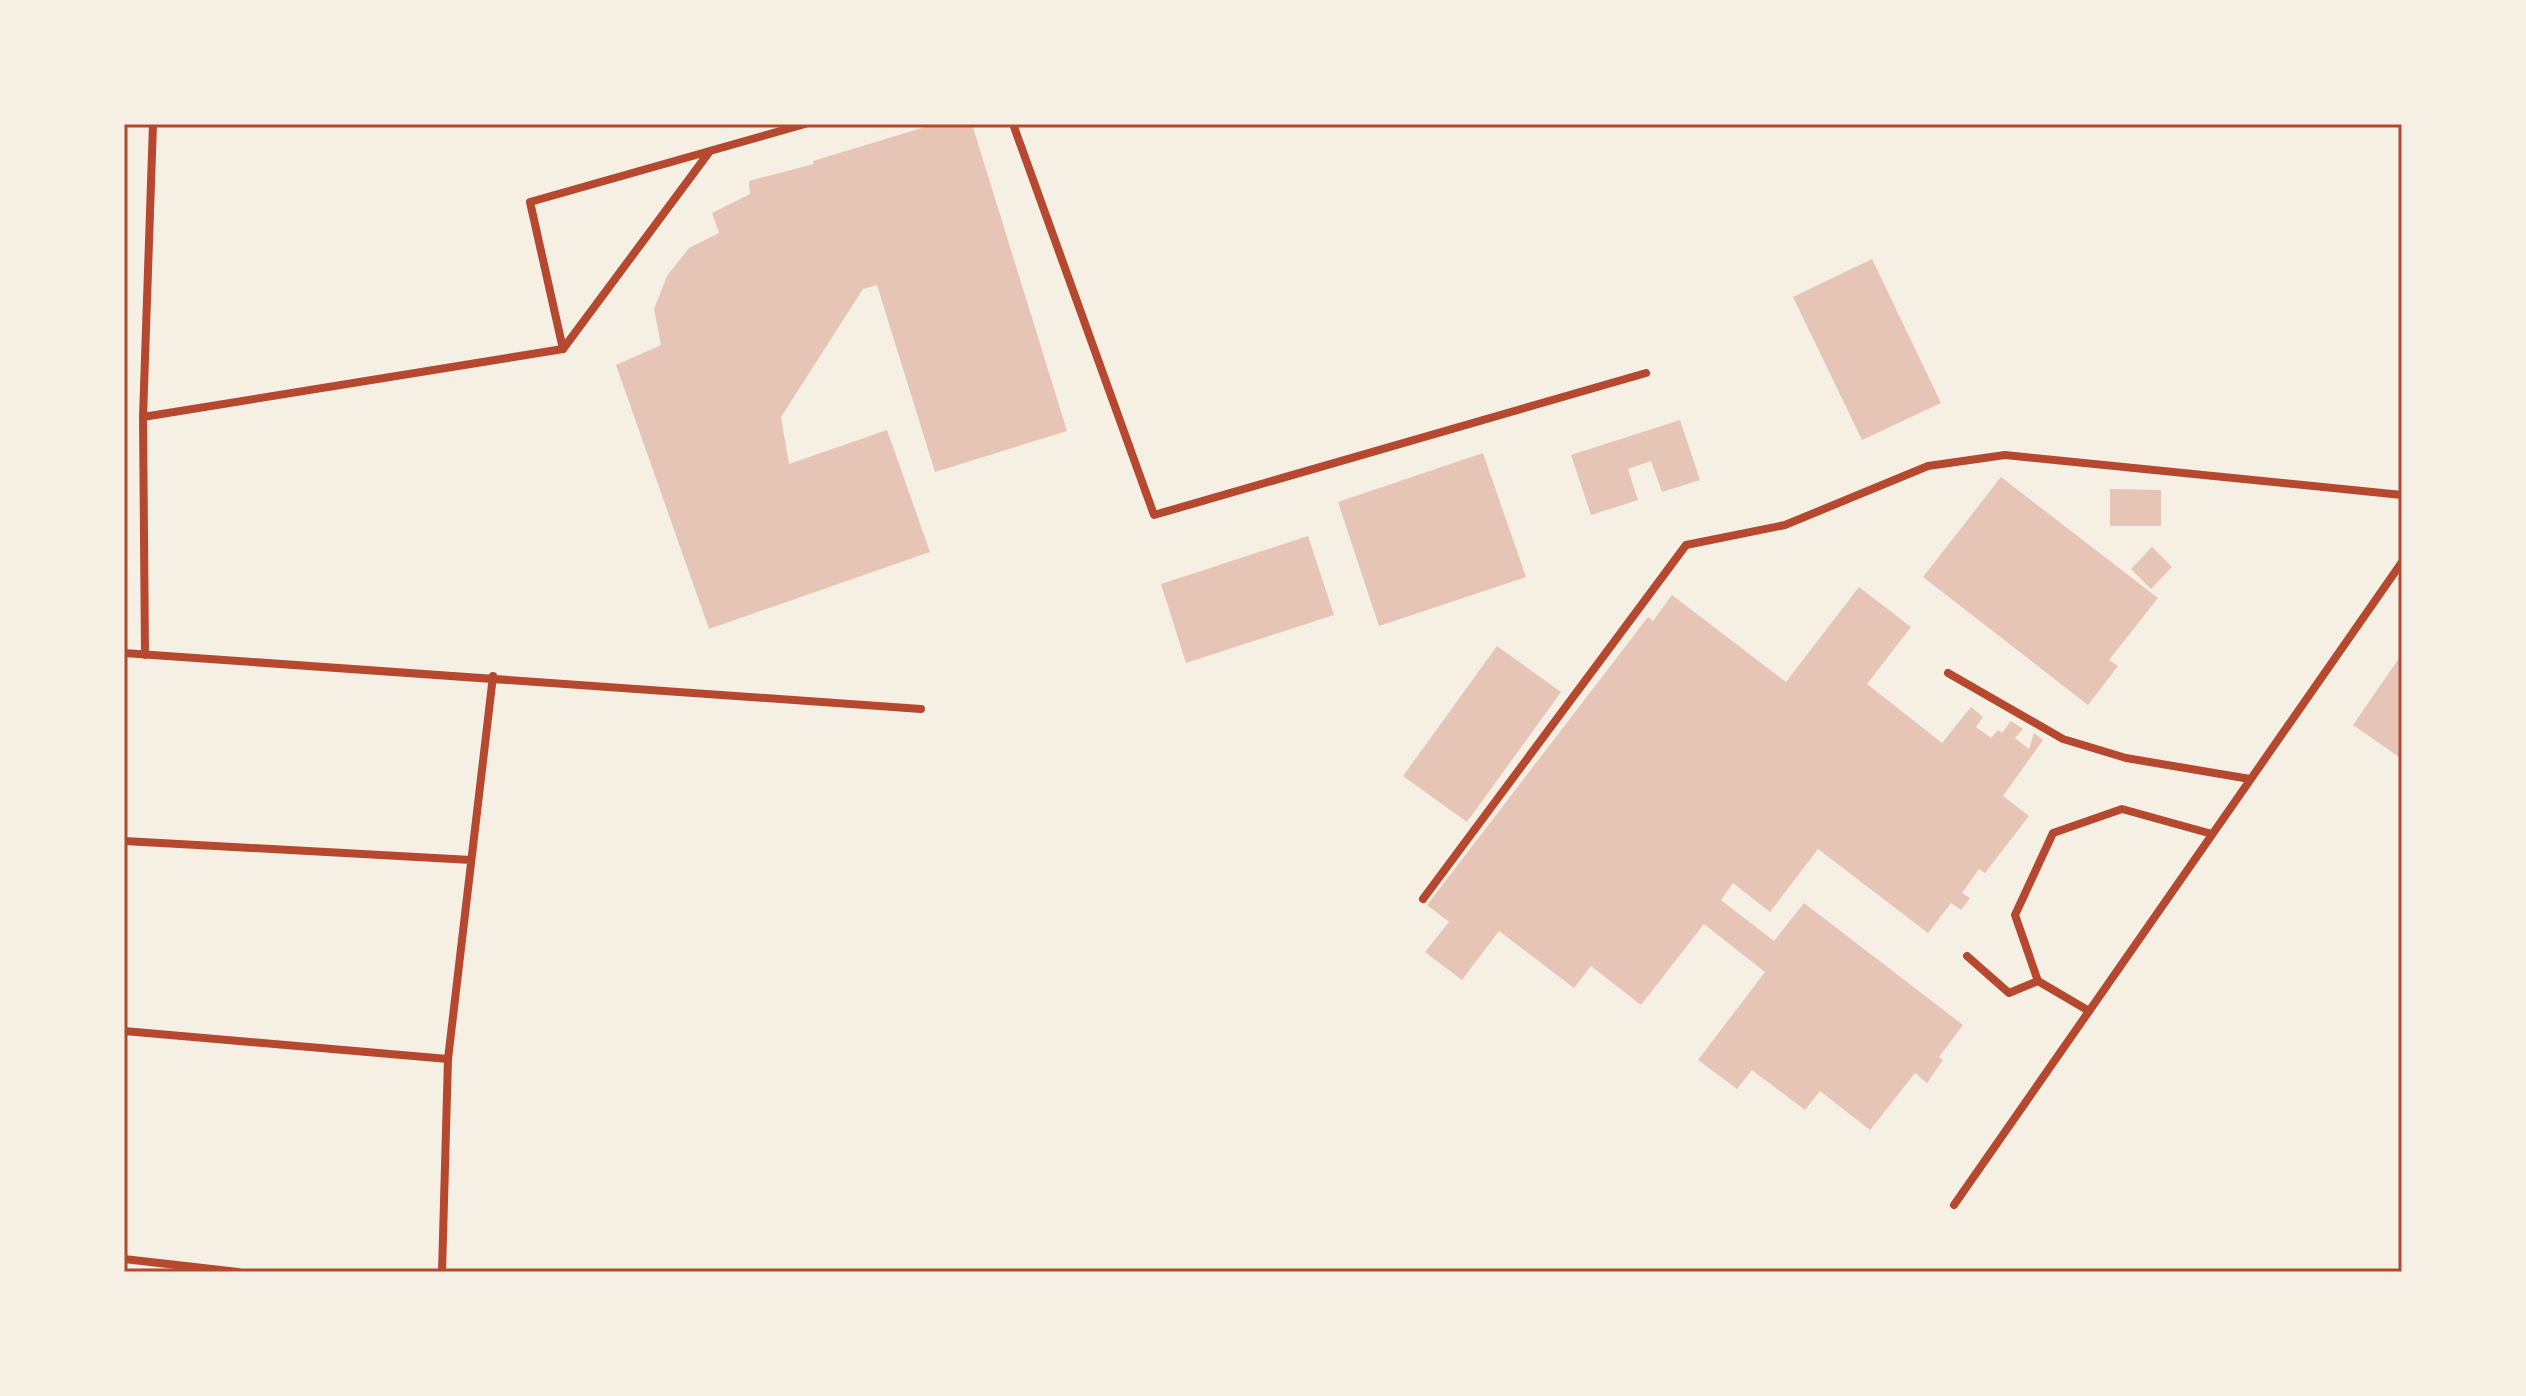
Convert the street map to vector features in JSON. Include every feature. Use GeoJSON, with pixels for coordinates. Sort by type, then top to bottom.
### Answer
{"type":"FeatureCollection","features":[{"type":"Feature","properties":{"kind":"street"},"geometry":{"type":"LineString","coordinates":[[145,655],[143,417],[153,124]]}},
{"type":"Feature","properties":{"kind":"street"},"geometry":{"type":"LineString","coordinates":[[563,349],[530,202],[805,124]]}},
{"type":"Feature","properties":{"kind":"street"},"geometry":{"type":"LineString","coordinates":[[1013,124],[1154,515],[1646,373]]}},
{"type":"Feature","properties":{"kind":"street"},"geometry":{"type":"LineString","coordinates":[[143,417],[563,349],[710,151]]}},
{"type":"Feature","properties":{"kind":"street"},"geometry":{"type":"LineString","coordinates":[[1423,899],[1686,545],[1785,525],[1928,466],[2005,455],[2402,495]]}},
{"type":"Feature","properties":{"kind":"street"},"geometry":{"type":"LineString","coordinates":[[1954,1205],[2402,562]]}},
{"type":"Feature","properties":{"kind":"street"},"geometry":{"type":"LineString","coordinates":[[124,653],[493,676],[921,709]]}},
{"type":"Feature","properties":{"kind":"street"},"geometry":{"type":"LineString","coordinates":[[1948,673],[2063,739],[2126,758],[2250,779]]}},
{"type":"Feature","properties":{"kind":"street"},"geometry":{"type":"LineString","coordinates":[[442,1272],[448,1059],[493,676]]}},
{"type":"Feature","properties":{"kind":"street"},"geometry":{"type":"LineString","coordinates":[[2089,1011],[2038,981],[2015,915],[2053,833],[2122,809],[2212,834]]}},
{"type":"Feature","properties":{"kind":"street"},"geometry":{"type":"LineString","coordinates":[[124,841],[471,860]]}},
{"type":"Feature","properties":{"kind":"street"},"geometry":{"type":"LineString","coordinates":[[1967,956],[2009,993],[2038,981]]}},
{"type":"Feature","properties":{"kind":"street"},"geometry":{"type":"LineString","coordinates":[[124,1031],[448,1059]]}},
{"type":"Feature","properties":{"kind":"street"},"geometry":{"type":"LineString","coordinates":[[124,1259],[238,1272]]}},
{"type":"Feature","properties":{"kind":"building"},"geometry":{"type":"Polygon","coordinates":[[[935,124],[972,124],[1067,431],[935,472],[877,285],[863,289],[781,417],[789,464],[887,430],[930,552],[709,629],[616,365],[661,345],[654,309],[667,276],[689,248],[719,233],[712,213],[750,194],[749,181],[814,164],[813,161],[935,124]]]}},
{"type":"Feature","properties":{"kind":"building"},"geometry":{"type":"Polygon","coordinates":[[[1872,259],[1941,403],[1862,440],[1793,297],[1872,259]]]}},
{"type":"Feature","properties":{"kind":"building"},"geometry":{"type":"Polygon","coordinates":[[[1680,420],[1700,480],[1662,492],[1651,461],[1628,469],[1638,500],[1591,515],[1571,455],[1680,420]]]}},
{"type":"Feature","properties":{"kind":"building"},"geometry":{"type":"Polygon","coordinates":[[[1483,453],[1526,577],[1379,626],[1338,502],[1483,453]]]}},
{"type":"Feature","properties":{"kind":"building"},"geometry":{"type":"Polygon","coordinates":[[[2001,477],[2158,598],[2109,660],[2118,666],[2088,705],[1923,577],[2001,477]]]}},
{"type":"Feature","properties":{"kind":"building"},"geometry":{"type":"Polygon","coordinates":[[[2110,489],[2161,490],[2161,526],[2110,526],[2110,489]]]}},
{"type":"Feature","properties":{"kind":"building"},"geometry":{"type":"Polygon","coordinates":[[[1308,536],[1334,615],[1186,663],[1161,584],[1308,536]]]}},
{"type":"Feature","properties":{"kind":"building"},"geometry":{"type":"Polygon","coordinates":[[[2152,547],[2172,567],[2151,589],[2131,569],[2152,547]]]}},
{"type":"Feature","properties":{"kind":"building"},"geometry":{"type":"Polygon","coordinates":[[[1859,587],[1911,627],[1867,684],[1942,743],[1971,707],[1983,717],[1976,727],[1991,738],[1998,730],[2002,733],[2011,721],[2023,729],[2015,738],[2029,749],[2034,733],[2043,740],[2003,796],[2029,816],[1985,873],[1979,869],[1962,893],[1970,898],[1961,910],[1951,903],[1928,933],[1818,849],[1770,912],[1733,883],[1721,900],[1774,941],[1804,903],[1963,1025],[1939,1057],[1943,1060],[1927,1083],[1915,1073],[1870,1130],[1820,1091],[1805,1110],[1752,1070],[1737,1089],[1698,1060],[1765,972],[1704,924],[1641,1005],[1591,966],[1574,988],[1499,931],[1462,980],[1425,952],[1449,922],[1427,905],[1648,617],[1653,621],[1672,595],[1786,682],[1859,587]]]}},
{"type":"Feature","properties":{"kind":"building"},"geometry":{"type":"Polygon","coordinates":[[[1497,646],[1561,692],[1467,822],[1403,776],[1497,646]]]}},
{"type":"Feature","properties":{"kind":"building"},"geometry":{"type":"Polygon","coordinates":[[[2402,654],[2402,759],[2353,725],[2402,654]]]}}]}
